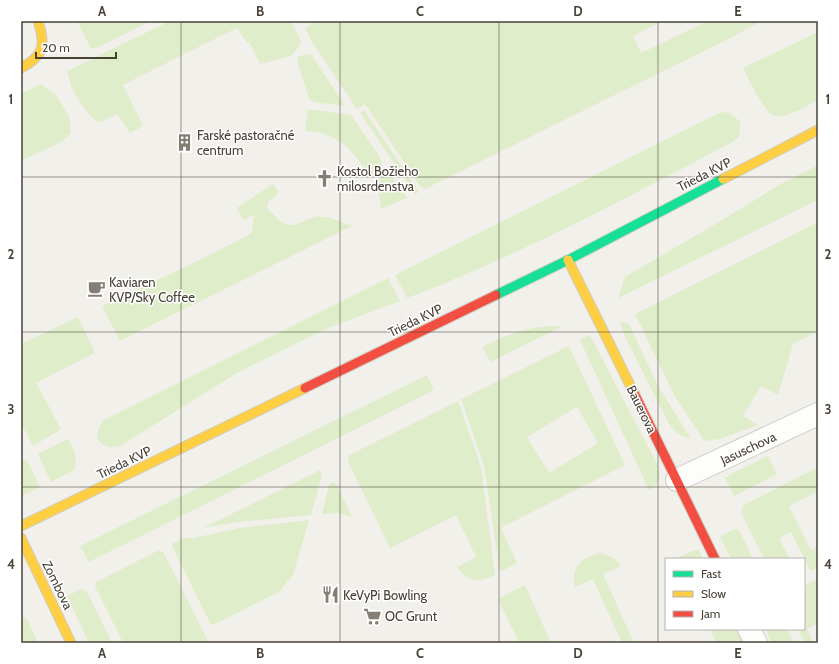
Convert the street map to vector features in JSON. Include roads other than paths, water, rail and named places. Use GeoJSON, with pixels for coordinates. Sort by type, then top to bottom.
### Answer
{"type":"FeatureCollection","features":[{"type":"Feature","properties":{"kind":"street"},"geometry":{"type":"LineString","coordinates":[[21,68],[33,61],[41,52],[44,44],[42,30],[38,21]]}},
{"type":"Feature","properties":{"kind":"street","name":"Trieda KVP"},"geometry":{"type":"LineString","coordinates":[[21,526],[568,260],[818,130]]}},
{"type":"Feature","properties":{"kind":"street","name":"Bauerova"},"geometry":{"type":"LineString","coordinates":[[568,260],[715,558]]}},
{"type":"Feature","properties":{"kind":"street","name":"Jasuschova"},"geometry":{"type":"LineString","coordinates":[[677,480],[818,414]]}},
{"type":"Feature","properties":{"kind":"street","name":"Zombova"},"geometry":{"type":"LineString","coordinates":[[21,538],[71,643]]}},
{"type":"Feature","properties":{"kind":"street"},"geometry":{"type":"LineString","coordinates":[[750,630],[756,643]]}},
{"type":"Feature","properties":{"kind":"place","name":"Farské pastoračné centrum"},"geometry":{"type":"Point","coordinates":[184,142]}},
{"type":"Feature","properties":{"kind":"place","name":"Kostol Božieho milosrdenstva"},"geometry":{"type":"Point","coordinates":[324,178]}},
{"type":"Feature","properties":{"kind":"place","name":"Kaviaren KVP/Sky Coffee"},"geometry":{"type":"Point","coordinates":[96,289]}},
{"type":"Feature","properties":{"kind":"place","name":"KeVyPi Bowling"},"geometry":{"type":"Point","coordinates":[330,595]}},
{"type":"Feature","properties":{"kind":"place","name":"OC Grunt"},"geometry":{"type":"Point","coordinates":[372,616]}}]}
